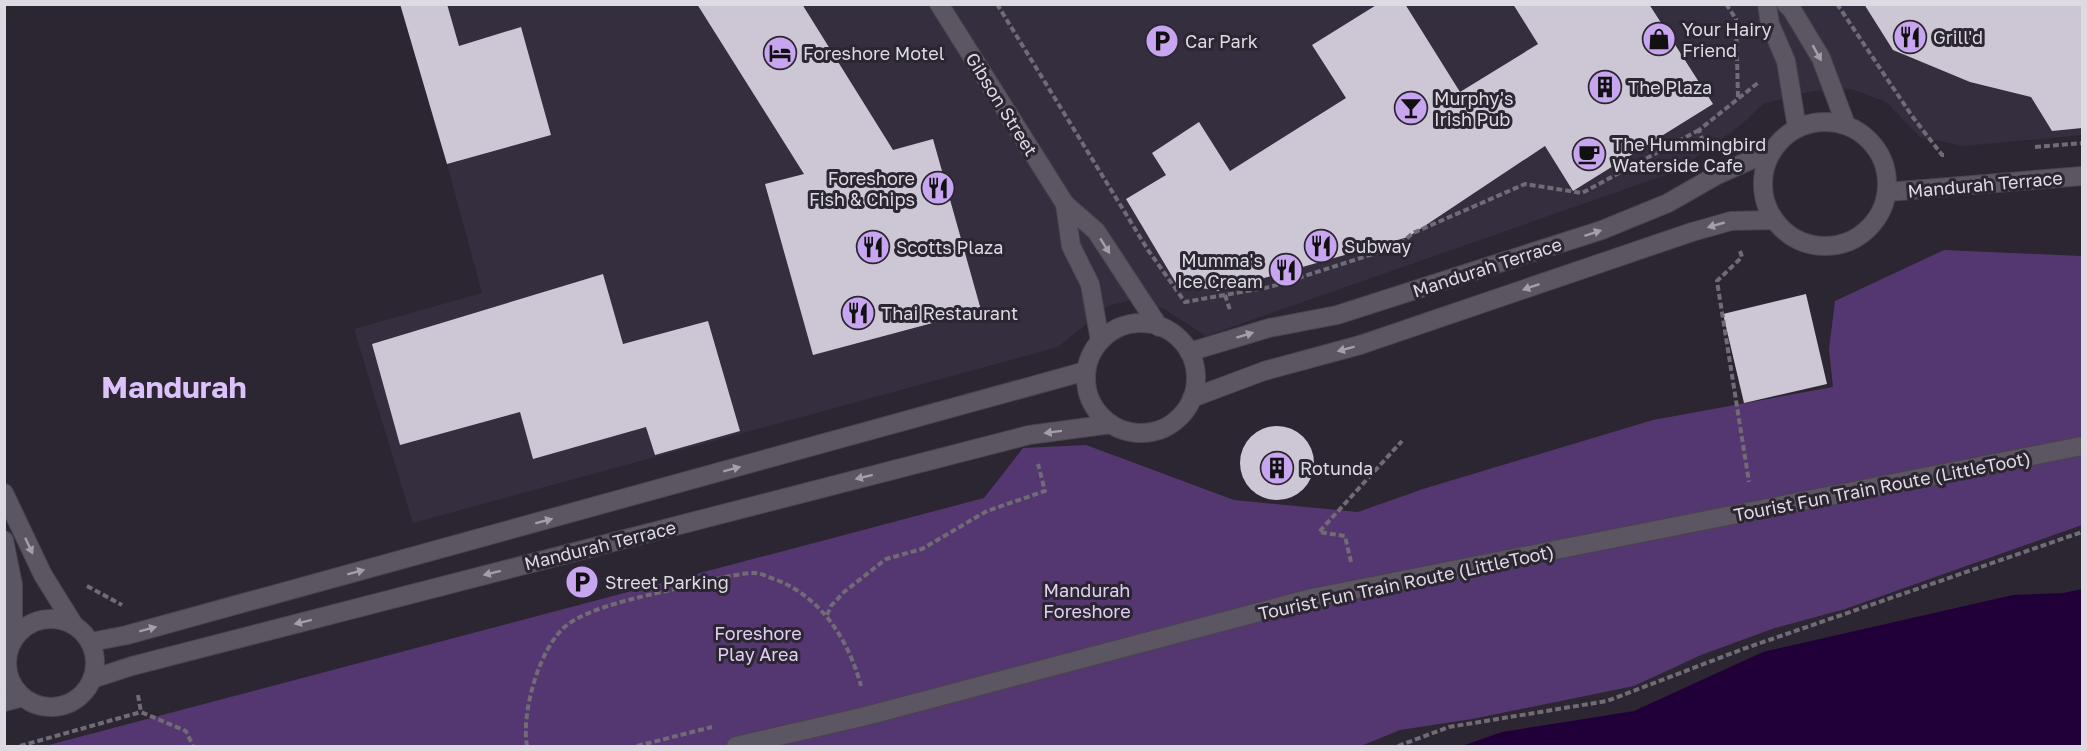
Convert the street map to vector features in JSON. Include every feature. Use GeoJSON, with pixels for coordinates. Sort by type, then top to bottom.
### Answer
{"type":"FeatureCollection","features":[{"type":"Feature","properties":{"kind":"street","name":"Gibson Street"},"geometry":{"type":"LineString","coordinates":[[939,4],[1065,204],[1096,231],[1160,327]]}},
{"type":"Feature","properties":{"kind":"street"},"geometry":{"type":"LineString","coordinates":[[1767,4],[1770,24],[1786,61],[1797,128]]}},
{"type":"Feature","properties":{"kind":"street"},"geometry":{"type":"LineString","coordinates":[[1786,4],[1821,58],[1846,125]]}},
{"type":"Feature","properties":{"kind":"street"},"geometry":{"type":"LineString","coordinates":[[1821,121],[1846,125],[1864,135],[1878,151],[1886,171],[1887,192],[1882,210],[1872,226],[1857,237],[1840,245],[1822,247],[1803,243],[1786,233],[1774,220],[1766,202],[1763,183],[1773,150],[1783,137],[1797,128],[1821,121]]}},
{"type":"Feature","properties":{"kind":"street","name":"Mandurah Terrace"},"geometry":{"type":"LineString","coordinates":[[1189,352],[1269,328],[1337,315],[1602,230],[1668,203],[1717,175],[1773,150]]}},
{"type":"Feature","properties":{"kind":"street","name":"Mandurah Terrace"},"geometry":{"type":"LineString","coordinates":[[1887,192],[2082,176]]}},
{"type":"Feature","properties":{"kind":"street","name":"Gibson Street"},"geometry":{"type":"LineString","coordinates":[[1065,204],[1071,246],[1090,284],[1100,341]]}},
{"type":"Feature","properties":{"kind":"street","name":"Mandurah Terrace"},"geometry":{"type":"LineString","coordinates":[[1192,398],[1264,371],[1360,345],[1692,232],[1731,221],[1774,220]]}},
{"type":"Feature","properties":{"kind":"street"},"geometry":{"type":"LineString","coordinates":[[1144,324],[1160,327],[1171,333],[1189,352],[1196,382],[1192,398],[1179,418],[1158,431],[1142,434],[1126,432],[1100,415],[1091,401],[1086,371],[1100,341],[1127,325],[1144,324]]}},
{"type":"Feature","properties":{"kind":"street","name":"Mandurah Terrace"},"geometry":{"type":"LineString","coordinates":[[90,642],[127,635],[1086,371]]}},
{"type":"Feature","properties":{"kind":"street","name":"Mandurah Terrace"},"geometry":{"type":"LineString","coordinates":[[92,679],[144,663],[1029,435],[1111,424]]}},
{"type":"Feature","properties":{"kind":"street","name":"Tourist Fun Train Route (LittleToot)"},"geometry":{"type":"LineString","coordinates":[[736,747],[866,716],[1312,598],[2082,446]]}},
{"type":"Feature","properties":{"kind":"street"},"geometry":{"type":"LineString","coordinates":[[4,493],[43,575],[74,625],[90,642],[95,667],[92,679],[85,691],[62,706],[48,707],[22,697],[4,702]]}},
{"type":"Feature","properties":{"kind":"street"},"geometry":{"type":"LineString","coordinates":[[4,540],[13,585],[14,638]]}},
{"type":"Feature","properties":{"kind":"street"},"geometry":{"type":"LineString","coordinates":[[22,697],[8,674],[5,661],[14,638],[23,628],[35,621],[62,620],[74,625]]}},
{"type":"Feature","properties":{"kind":"path"},"geometry":{"type":"LineString","coordinates":[[997,4],[1148,250],[1185,302],[1270,287],[1398,246],[1413,233],[1525,184],[1582,193],[1699,129],[1759,82]]}},
{"type":"Feature","properties":{"kind":"path"},"geometry":{"type":"LineString","coordinates":[[1726,4],[1736,19],[1738,97]]}},
{"type":"Feature","properties":{"kind":"path"},"geometry":{"type":"LineString","coordinates":[[1838,4],[1912,116],[1942,155],[1954,154]]}},
{"type":"Feature","properties":{"kind":"path"},"geometry":{"type":"LineString","coordinates":[[1699,129],[1708,155]]}},
{"type":"Feature","properties":{"kind":"path"},"geometry":{"type":"LineString","coordinates":[[2024,148],[2082,143]]}},
{"type":"Feature","properties":{"kind":"path"},"geometry":{"type":"LineString","coordinates":[[1738,245],[1742,257],[1717,281],[1750,489]]}},
{"type":"Feature","properties":{"kind":"path"},"geometry":{"type":"LineString","coordinates":[[1352,566],[1345,536],[1319,532],[1402,441]]}},
{"type":"Feature","properties":{"kind":"path"},"geometry":{"type":"LineString","coordinates":[[827,615],[831,606],[844,592],[886,559],[922,549],[987,511],[1045,491]]}},
{"type":"Feature","properties":{"kind":"path"},"geometry":{"type":"LineString","coordinates":[[1398,747],[1449,727],[1607,701],[1743,649],[2082,532]]}},
{"type":"Feature","properties":{"kind":"path"},"geometry":{"type":"LineString","coordinates":[[527,747],[524,732],[529,704],[540,668],[555,640],[567,625],[591,613],[652,594],[757,573],[788,585],[827,615],[853,657],[862,688],[866,716]]}},
{"type":"Feature","properties":{"kind":"path"},"geometry":{"type":"LineString","coordinates":[[85,585],[121,605]]}},
{"type":"Feature","properties":{"kind":"path"},"geometry":{"type":"LineString","coordinates":[[20,747],[141,712]]}},
{"type":"Feature","properties":{"kind":"path"},"geometry":{"type":"LineString","coordinates":[[186,731],[193,747]]}},
{"type":"Feature","properties":{"kind":"shaded area"},"geometry":{"type":"Polygon","coordinates":[[[404,5],[2082,5],[2082,135],[1964,146],[1920,137],[1886,102],[1851,89],[1813,91],[1763,104],[1741,125],[1677,171],[1206,336],[1164,309],[1135,299],[1108,306],[1058,347],[413,523],[354,329],[482,293],[404,5]]]}},
{"type":"Feature","properties":{"kind":"shaded area"},"geometry":{"type":"Polygon","coordinates":[[[2082,589],[2082,746],[1462,746],[1502,732],[1634,711],[1763,652],[2013,595],[2063,593],[2082,589]]]}},
{"type":"Feature","properties":{"kind":"green space","name":"Mandurah Foreshore"},"geometry":{"type":"Polygon","coordinates":[[[1944,250],[2082,256],[2082,525],[1845,609],[1772,629],[1701,655],[1634,686],[1472,719],[1400,730],[1361,746],[45,746],[984,498],[1023,448],[1086,445],[1234,500],[1358,512],[1423,489],[1653,420],[1833,387],[1829,349],[1835,301],[1944,250]]]}},
{"type":"Feature","properties":{"kind":"building"},"geometry":{"type":"Polygon","coordinates":[[[400,4],[447,4],[459,46],[521,27],[551,135],[447,164],[400,4]]]}},
{"type":"Feature","properties":{"kind":"building","name":"Scotts Plaza"},"geometry":{"type":"Polygon","coordinates":[[[697,4],[802,4],[893,150],[933,139],[981,310],[813,355],[765,184],[804,174],[697,4]]]}},
{"type":"Feature","properties":{"kind":"building"},"geometry":{"type":"Polygon","coordinates":[[[1378,4],[1405,4],[1460,92],[1538,44],[1513,4],[1649,4],[1713,104],[1573,191],[1545,146],[1408,237],[1218,291],[1176,283],[1126,199],[1166,175],[1152,153],[1199,122],[1230,171],[1346,98],[1312,45],[1378,4]]]}},
{"type":"Feature","properties":{"kind":"building"},"geometry":{"type":"Polygon","coordinates":[[[1864,4],[2082,4],[2082,128],[2052,131],[2031,97],[1970,82],[1893,50],[1864,4]]]}},
{"type":"Feature","properties":{"kind":"building"},"geometry":{"type":"Polygon","coordinates":[[[603,274],[623,344],[708,321],[740,431],[655,455],[646,427],[533,459],[520,412],[400,445],[372,344],[603,274]]]}},
{"type":"Feature","properties":{"kind":"building"},"geometry":{"type":"Polygon","coordinates":[[[1806,294],[1827,384],[1744,403],[1723,314],[1806,294]]]}},
{"type":"Feature","properties":{"kind":"building","name":"Rotunda"},"geometry":{"type":"Polygon","coordinates":[[[1270,426],[1284,426],[1298,432],[1308,442],[1314,456],[1312,477],[1298,494],[1284,500],[1270,500],[1256,494],[1246,484],[1240,470],[1240,456],[1246,442],[1256,432],[1270,426]]]}},
{"type":"Feature","properties":{"kind":"place","name":"Grill'd"},"geometry":{"type":"Point","coordinates":[1910,37]}},
{"type":"Feature","properties":{"kind":"place","name":"Your Hairy Friend"},"geometry":{"type":"Point","coordinates":[1659,39]}},
{"type":"Feature","properties":{"kind":"place","name":"Car Park"},"geometry":{"type":"Point","coordinates":[1162,41]}},
{"type":"Feature","properties":{"kind":"place","name":"Foreshore Motel"},"geometry":{"type":"Point","coordinates":[780,53]}},
{"type":"Feature","properties":{"kind":"place","name":"The Plaza"},"geometry":{"type":"Point","coordinates":[1605,87]}},
{"type":"Feature","properties":{"kind":"place","name":"Murphy's Irish Pub"},"geometry":{"type":"Point","coordinates":[1411,108]}},
{"type":"Feature","properties":{"kind":"place","name":"The Hummingbird Waterside Cafe"},"geometry":{"type":"Point","coordinates":[1589,154]}},
{"type":"Feature","properties":{"kind":"place","name":"Foreshore Fish & Chips"},"geometry":{"type":"Point","coordinates":[938,188]}},
{"type":"Feature","properties":{"kind":"place","name":"Subway"},"geometry":{"type":"Point","coordinates":[1321,246]}},
{"type":"Feature","properties":{"kind":"place","name":"Scotts Plaza"},"geometry":{"type":"Point","coordinates":[873,247]}},
{"type":"Feature","properties":{"kind":"place","name":"Mumma's Ice Cream"},"geometry":{"type":"Point","coordinates":[1286,270]}},
{"type":"Feature","properties":{"kind":"place","name":"Thai Restaurant"},"geometry":{"type":"Point","coordinates":[858,313]}},
{"type":"Feature","properties":{"kind":"place","name":"Rotunda"},"geometry":{"type":"Point","coordinates":[1277,468]}},
{"type":"Feature","properties":{"kind":"place","name":"Street Parking"},"geometry":{"type":"Point","coordinates":[582,582]}},
{"type":"Feature","properties":{"kind":"district","name":"Mandurah"},"geometry":{"type":"Point","coordinates":[174,387]}},
{"type":"Feature","properties":{"kind":"park label","name":"Foreshore Play Area"},"geometry":{"type":"Point","coordinates":[758,643]}}]}
